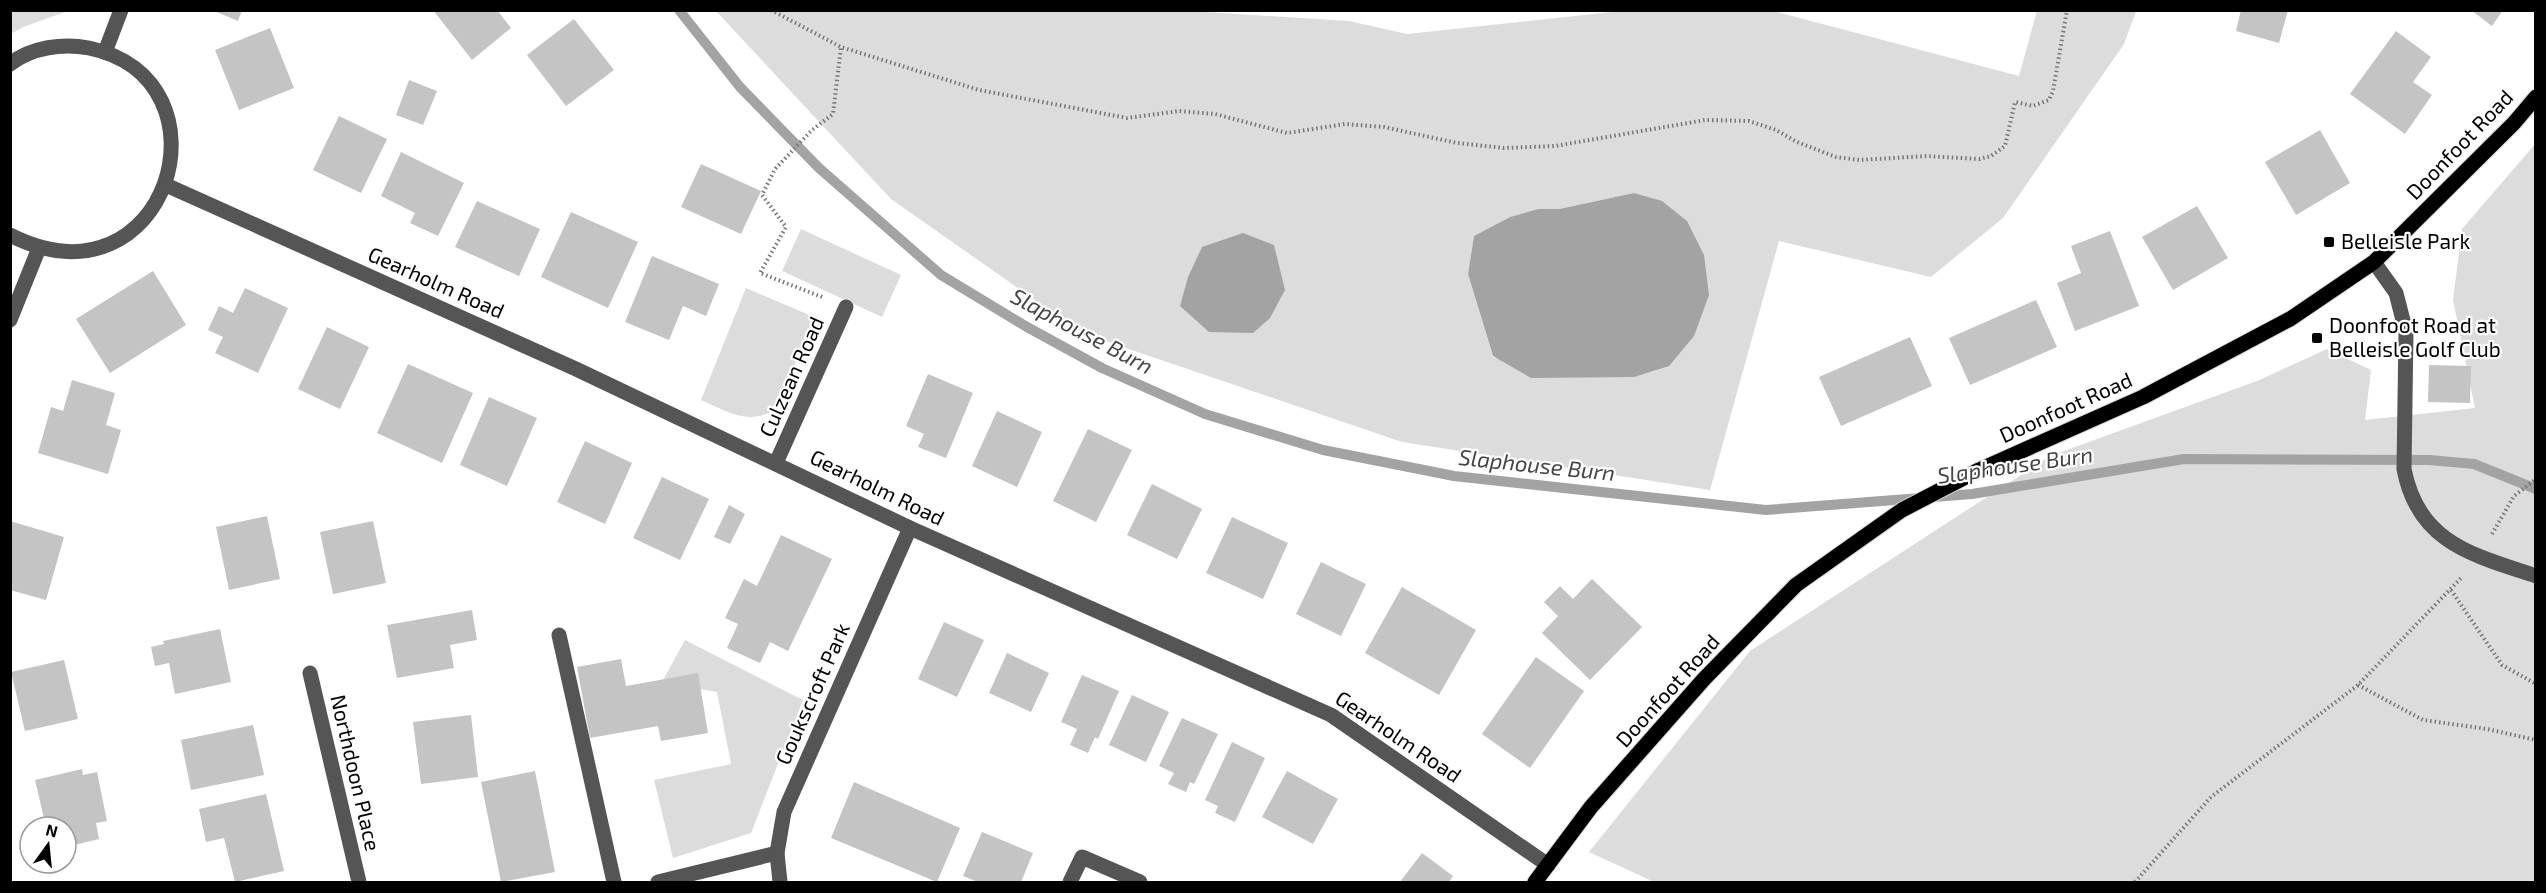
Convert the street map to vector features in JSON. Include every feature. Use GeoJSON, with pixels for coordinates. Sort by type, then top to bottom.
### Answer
{"type":"FeatureCollection","features":[{"type":"Feature","properties":{"kind":"main road","name":"Doonfoot Road"},"geometry":{"type":"LineString","coordinates":[[1535,882],[1591,807],[1696,688],[1796,585],[1902,510],[1979,470],[2143,398],[2290,319],[2374,262],[2514,123],[2535,97]]}},
{"type":"Feature","properties":{"kind":"street"},"geometry":{"type":"LineString","coordinates":[[105,52],[121,10]]}},
{"type":"Feature","properties":{"kind":"street"},"geometry":{"type":"LineString","coordinates":[[10,64],[18,58],[46,48],[76,46],[105,52],[129,65],[149,83],[163,106],[171,132],[172,159],[166,185],[154,208],[136,227],[115,242],[90,250],[64,252],[39,248],[10,235]]}},
{"type":"Feature","properties":{"kind":"street","name":"Gearholm Road"},"geometry":{"type":"LineString","coordinates":[[166,185],[566,364],[910,528],[1331,715],[1548,865]]}},
{"type":"Feature","properties":{"kind":"street"},"geometry":{"type":"LineString","coordinates":[[10,320],[39,248]]}},
{"type":"Feature","properties":{"kind":"street"},"geometry":{"type":"LineString","coordinates":[[2374,262],[2396,293],[2406,332],[2404,469],[2413,500],[2439,535],[2457,547],[2478,557],[2535,576]]}},
{"type":"Feature","properties":{"kind":"street","name":"Culzean Road"},"geometry":{"type":"LineString","coordinates":[[776,463],[846,307]]}},
{"type":"Feature","properties":{"kind":"street","name":"Goukscroft Park"},"geometry":{"type":"LineString","coordinates":[[780,882],[777,853],[784,812],[910,528]]}},
{"type":"Feature","properties":{"kind":"street"},"geometry":{"type":"LineString","coordinates":[[559,635],[614,882]]}},
{"type":"Feature","properties":{"kind":"street","name":"Northdoon Place"},"geometry":{"type":"LineString","coordinates":[[310,673],[359,882]]}},
{"type":"Feature","properties":{"kind":"street"},"geometry":{"type":"LineString","coordinates":[[658,882],[777,853]]}},
{"type":"Feature","properties":{"kind":"street"},"geometry":{"type":"LineString","coordinates":[[1070,882],[1082,856],[1140,882]]}},
{"type":"Feature","properties":{"kind":"path"},"geometry":{"type":"LineString","coordinates":[[771,10],[841,47],[979,90],[1127,118],[1179,111],[1215,114],[1287,133],[1345,124],[1384,127],[1457,143],[1504,148],[1555,146],[1705,120],[1749,121],[1776,130],[1797,142],[1836,157],[1858,160],[1927,156],[1980,159],[1991,156],[2005,146],[2015,102],[2033,106],[2049,100],[2053,91],[2067,10]]}},
{"type":"Feature","properties":{"kind":"path"},"geometry":{"type":"LineString","coordinates":[[841,47],[833,114],[812,130],[775,169],[762,195],[786,227],[760,273],[846,307]]}},
{"type":"Feature","properties":{"kind":"path"},"geometry":{"type":"LineString","coordinates":[[2478,557],[2514,496],[2535,479]]}},
{"type":"Feature","properties":{"kind":"path"},"geometry":{"type":"LineString","coordinates":[[2135,882],[2211,797],[2358,685],[2451,590],[2502,666],[2535,684]]}},
{"type":"Feature","properties":{"kind":"path"},"geometry":{"type":"LineString","coordinates":[[2358,685],[2423,720],[2487,729],[2535,740]]}},
{"type":"Feature","properties":{"kind":"shaded area"},"geometry":{"type":"Polygon","coordinates":[[[1175,10],[1349,21],[1407,34],[1621,11],[1773,11],[2019,76],[2037,11],[2136,11],[2124,44],[2003,218],[1931,277],[1779,241],[1710,490],[1402,442],[1082,333],[891,199],[716,11],[1175,10]],[[1634,193],[1559,209],[1538,209],[1510,217],[1474,236],[1468,274],[1493,357],[1569,377],[1634,377],[1634,193]]]}},
{"type":"Feature","properties":{"kind":"shaded area"},"geometry":{"type":"Polygon","coordinates":[[[10,11],[68,11],[23,27],[11,34],[10,11]]]}},
{"type":"Feature","properties":{"kind":"shaded area"},"geometry":{"type":"Polygon","coordinates":[[[2535,144],[2535,882],[1654,882],[1589,852],[1750,651],[2050,456],[2257,381],[2327,349],[2371,370],[2365,420],[2475,408],[2453,300],[2462,229],[2535,144]]]}},
{"type":"Feature","properties":{"kind":"shaded area"},"geometry":{"type":"Polygon","coordinates":[[[1634,193],[1662,201],[1687,221],[1704,255],[1709,295],[1694,336],[1669,366],[1634,377],[1531,378],[1493,356],[1468,274],[1474,236],[1510,217],[1538,209],[1559,209],[1634,193]]]}},
{"type":"Feature","properties":{"kind":"shaded area"},"geometry":{"type":"Polygon","coordinates":[[[801,229],[901,275],[882,317],[782,271],[801,229]]]}},
{"type":"Feature","properties":{"kind":"shaded area"},"geometry":{"type":"Polygon","coordinates":[[[1243,233],[1274,245],[1285,290],[1270,318],[1253,333],[1209,332],[1180,306],[1188,277],[1202,247],[1243,233]]]}},
{"type":"Feature","properties":{"kind":"shaded area"},"geometry":{"type":"Polygon","coordinates":[[[746,288],[814,317],[777,409],[766,414],[747,417],[729,413],[701,400],[746,288]]]}},
{"type":"Feature","properties":{"kind":"shaded area"},"geometry":{"type":"Polygon","coordinates":[[[685,640],[803,700],[751,833],[673,858],[654,780],[731,764],[717,692],[662,682],[685,640]]]}},
{"type":"Feature","properties":{"kind":"building"},"geometry":{"type":"Polygon","coordinates":[[[212,10],[242,10],[238,21],[212,10]]]}},
{"type":"Feature","properties":{"kind":"building"},"geometry":{"type":"Polygon","coordinates":[[[433,10],[497,10],[511,28],[472,60],[433,10]]]}},
{"type":"Feature","properties":{"kind":"building"},"geometry":{"type":"Polygon","coordinates":[[[2241,10],[2288,10],[2279,43],[2236,31],[2241,10]]]}},
{"type":"Feature","properties":{"kind":"building"},"geometry":{"type":"Polygon","coordinates":[[[2471,10],[2503,10],[2492,26],[2471,10]]]}},
{"type":"Feature","properties":{"kind":"building"},"geometry":{"type":"Polygon","coordinates":[[[574,19],[614,70],[566,106],[527,55],[574,19]]]}},
{"type":"Feature","properties":{"kind":"building"},"geometry":{"type":"Polygon","coordinates":[[[270,28],[294,88],[239,110],[215,50],[270,28]]]}},
{"type":"Feature","properties":{"kind":"building"},"geometry":{"type":"Polygon","coordinates":[[[2396,31],[2431,57],[2413,82],[2432,95],[2405,134],[2350,94],[2396,31]]]}},
{"type":"Feature","properties":{"kind":"building"},"geometry":{"type":"Polygon","coordinates":[[[409,80],[437,91],[423,125],[396,115],[409,80]]]}},
{"type":"Feature","properties":{"kind":"building"},"geometry":{"type":"Polygon","coordinates":[[[339,116],[387,139],[361,193],[313,170],[339,116]]]}},
{"type":"Feature","properties":{"kind":"building"},"geometry":{"type":"Polygon","coordinates":[[[2320,130],[2350,183],[2296,215],[2265,162],[2320,130]]]}},
{"type":"Feature","properties":{"kind":"building"},"geometry":{"type":"Polygon","coordinates":[[[401,152],[464,183],[438,236],[410,223],[415,213],[381,196],[401,152]]]}},
{"type":"Feature","properties":{"kind":"building"},"geometry":{"type":"Polygon","coordinates":[[[701,164],[761,191],[741,234],[681,207],[701,164]]]}},
{"type":"Feature","properties":{"kind":"building"},"geometry":{"type":"Polygon","coordinates":[[[477,201],[540,229],[519,276],[455,247],[477,201]]]}},
{"type":"Feature","properties":{"kind":"building"},"geometry":{"type":"Polygon","coordinates":[[[2197,206],[2228,258],[2173,290],[2142,237],[2197,206]]]}},
{"type":"Feature","properties":{"kind":"building"},"geometry":{"type":"Polygon","coordinates":[[[571,212],[638,242],[608,308],[541,277],[571,212]]]}},
{"type":"Feature","properties":{"kind":"building"},"geometry":{"type":"Polygon","coordinates":[[[2110,231],[2139,306],[2075,331],[2057,283],[2081,273],[2071,246],[2110,231]]]}},
{"type":"Feature","properties":{"kind":"building"},"geometry":{"type":"Polygon","coordinates":[[[652,256],[719,284],[706,316],[683,306],[669,340],[625,322],[652,256]]]}},
{"type":"Feature","properties":{"kind":"building"},"geometry":{"type":"Polygon","coordinates":[[[153,271],[186,325],[110,373],[76,319],[153,271]]]}},
{"type":"Feature","properties":{"kind":"building"},"geometry":{"type":"Polygon","coordinates":[[[245,288],[288,308],[258,373],[215,353],[223,337],[208,330],[219,306],[233,313],[245,288]]]}},
{"type":"Feature","properties":{"kind":"building"},"geometry":{"type":"Polygon","coordinates":[[[2036,300],[2057,347],[1970,385],[1949,338],[2036,300]]]}},
{"type":"Feature","properties":{"kind":"building"},"geometry":{"type":"Polygon","coordinates":[[[327,327],[369,347],[340,409],[298,389],[327,327]]]}},
{"type":"Feature","properties":{"kind":"building"},"geometry":{"type":"Polygon","coordinates":[[[1910,337],[1932,386],[1841,426],[1819,377],[1910,337]]]}},
{"type":"Feature","properties":{"kind":"building"},"geometry":{"type":"Polygon","coordinates":[[[408,364],[473,393],[442,463],[377,433],[408,364]]]}},
{"type":"Feature","properties":{"kind":"building"},"geometry":{"type":"Polygon","coordinates":[[[2429,365],[2471,366],[2470,403],[2428,402],[2429,365]]]}},
{"type":"Feature","properties":{"kind":"building"},"geometry":{"type":"Polygon","coordinates":[[[928,374],[973,393],[946,458],[918,447],[924,434],[906,426],[928,374]]]}},
{"type":"Feature","properties":{"kind":"building"},"geometry":{"type":"Polygon","coordinates":[[[72,380],[115,393],[106,425],[121,430],[108,474],[38,453],[51,407],[63,411],[72,380]]]}},
{"type":"Feature","properties":{"kind":"building"},"geometry":{"type":"Polygon","coordinates":[[[489,397],[537,418],[507,486],[460,465],[489,397]]]}},
{"type":"Feature","properties":{"kind":"building"},"geometry":{"type":"Polygon","coordinates":[[[997,411],[1042,432],[1017,487],[972,466],[997,411]]]}},
{"type":"Feature","properties":{"kind":"building"},"geometry":{"type":"Polygon","coordinates":[[[1088,429],[1132,450],[1096,522],[1053,501],[1088,429]]]}},
{"type":"Feature","properties":{"kind":"building"},"geometry":{"type":"Polygon","coordinates":[[[585,441],[632,463],[605,524],[557,502],[585,441]]]}},
{"type":"Feature","properties":{"kind":"building"},"geometry":{"type":"Polygon","coordinates":[[[662,477],[709,499],[680,560],[633,538],[662,477]]]}},
{"type":"Feature","properties":{"kind":"building"},"geometry":{"type":"Polygon","coordinates":[[[1152,484],[1202,509],[1177,559],[1127,535],[1152,484]]]}},
{"type":"Feature","properties":{"kind":"building"},"geometry":{"type":"Polygon","coordinates":[[[729,505],[745,514],[730,544],[714,537],[729,505]]]}},
{"type":"Feature","properties":{"kind":"building"},"geometry":{"type":"Polygon","coordinates":[[[267,516],[280,579],[229,590],[216,527],[267,516]]]}},
{"type":"Feature","properties":{"kind":"building"},"geometry":{"type":"Polygon","coordinates":[[[1232,517],[1288,543],[1263,599],[1206,573],[1232,517]]]}},
{"type":"Feature","properties":{"kind":"building"},"geometry":{"type":"Polygon","coordinates":[[[10,521],[64,537],[46,600],[10,590],[10,521]]]}},
{"type":"Feature","properties":{"kind":"building"},"geometry":{"type":"Polygon","coordinates":[[[373,521],[386,583],[333,594],[320,532],[373,521]]]}},
{"type":"Feature","properties":{"kind":"building"},"geometry":{"type":"Polygon","coordinates":[[[781,535],[832,559],[788,651],[770,642],[760,663],[727,648],[738,624],[725,618],[744,579],[757,586],[781,535]]]}},
{"type":"Feature","properties":{"kind":"building"},"geometry":{"type":"Polygon","coordinates":[[[1321,562],[1366,584],[1341,636],[1296,614],[1321,562]]]}},
{"type":"Feature","properties":{"kind":"building"},"geometry":{"type":"Polygon","coordinates":[[[1592,579],[1642,627],[1590,680],[1542,633],[1558,616],[1544,602],[1560,586],[1573,599],[1592,579]]]}},
{"type":"Feature","properties":{"kind":"building"},"geometry":{"type":"Polygon","coordinates":[[[1402,587],[1476,630],[1439,695],[1365,653],[1402,587]]]}},
{"type":"Feature","properties":{"kind":"building"},"geometry":{"type":"Polygon","coordinates":[[[472,610],[477,640],[450,645],[454,668],[397,678],[387,625],[472,610]]]}},
{"type":"Feature","properties":{"kind":"building"},"geometry":{"type":"Polygon","coordinates":[[[944,622],[984,640],[957,697],[918,679],[944,622]]]}},
{"type":"Feature","properties":{"kind":"building"},"geometry":{"type":"Polygon","coordinates":[[[220,629],[231,682],[175,694],[169,663],[155,666],[151,647],[164,644],[163,641],[220,629]]]}},
{"type":"Feature","properties":{"kind":"building"},"geometry":{"type":"Polygon","coordinates":[[[1007,653],[1049,673],[1031,712],[989,693],[1007,653]]]}},
{"type":"Feature","properties":{"kind":"building"},"geometry":{"type":"Polygon","coordinates":[[[1536,657],[1584,691],[1530,768],[1482,734],[1536,657]]]}},
{"type":"Feature","properties":{"kind":"building"},"geometry":{"type":"Polygon","coordinates":[[[621,659],[626,686],[698,673],[708,733],[661,741],[658,726],[590,738],[577,667],[621,659]]]}},
{"type":"Feature","properties":{"kind":"building"},"geometry":{"type":"Polygon","coordinates":[[[64,660],[78,719],[25,731],[11,672],[64,660]]]}},
{"type":"Feature","properties":{"kind":"building"},"geometry":{"type":"Polygon","coordinates":[[[1082,675],[1119,691],[1098,739],[1095,737],[1088,753],[1070,745],[1077,729],[1061,722],[1082,675]]]}},
{"type":"Feature","properties":{"kind":"building"},"geometry":{"type":"Polygon","coordinates":[[[1132,695],[1169,712],[1146,762],[1109,745],[1132,695]]]}},
{"type":"Feature","properties":{"kind":"building"},"geometry":{"type":"Polygon","coordinates":[[[471,715],[478,777],[421,784],[413,722],[471,715]]]}},
{"type":"Feature","properties":{"kind":"building"},"geometry":{"type":"Polygon","coordinates":[[[1182,718],[1218,734],[1194,784],[1190,782],[1186,792],[1168,784],[1174,773],[1159,766],[1182,718]]]}},
{"type":"Feature","properties":{"kind":"building"},"geometry":{"type":"Polygon","coordinates":[[[253,725],[264,775],[191,790],[181,740],[253,725]]]}},
{"type":"Feature","properties":{"kind":"building"},"geometry":{"type":"Polygon","coordinates":[[[1232,742],[1265,758],[1235,822],[1215,813],[1218,806],[1205,800],[1232,742]]]}},
{"type":"Feature","properties":{"kind":"building"},"geometry":{"type":"Polygon","coordinates":[[[82,769],[83,775],[97,772],[107,821],[96,823],[99,839],[78,844],[78,815],[43,815],[35,780],[82,769]]]}},
{"type":"Feature","properties":{"kind":"building"},"geometry":{"type":"Polygon","coordinates":[[[535,771],[555,872],[501,882],[481,782],[535,771]]]}},
{"type":"Feature","properties":{"kind":"building"},"geometry":{"type":"Polygon","coordinates":[[[1287,771],[1338,799],[1313,844],[1262,817],[1287,771]]]}},
{"type":"Feature","properties":{"kind":"building"},"geometry":{"type":"Polygon","coordinates":[[[854,782],[960,828],[937,882],[831,838],[854,782]]]}},
{"type":"Feature","properties":{"kind":"building"},"geometry":{"type":"Polygon","coordinates":[[[266,794],[284,871],[235,882],[224,838],[206,842],[199,809],[266,794]]]}},
{"type":"Feature","properties":{"kind":"building"},"geometry":{"type":"Polygon","coordinates":[[[982,832],[1033,853],[1021,882],[978,882],[963,876],[982,832]]]}},
{"type":"Feature","properties":{"kind":"building"},"geometry":{"type":"Polygon","coordinates":[[[1422,853],[1453,876],[1449,882],[1400,882],[1422,853]]]}},
{"type":"Feature","properties":{"kind":"waterway","name":"Slaphouse Burn"},"geometry":{"type":"LineString","coordinates":[[679,10],[740,87],[819,168],[941,275],[1027,327],[1102,368],[1205,414],[1323,450],[1454,476],[1766,510],[1972,494],[2184,459],[2429,460],[2474,464],[2536,489]]}},
{"type":"Feature","properties":{"kind":"place","name":"Belleisle Park"},"geometry":{"type":"Point","coordinates":[2329,242]}},
{"type":"Feature","properties":{"kind":"place","name":"Doonfoot Road at Belleisle Golf Club"},"geometry":{"type":"Point","coordinates":[2317,338]}}]}
